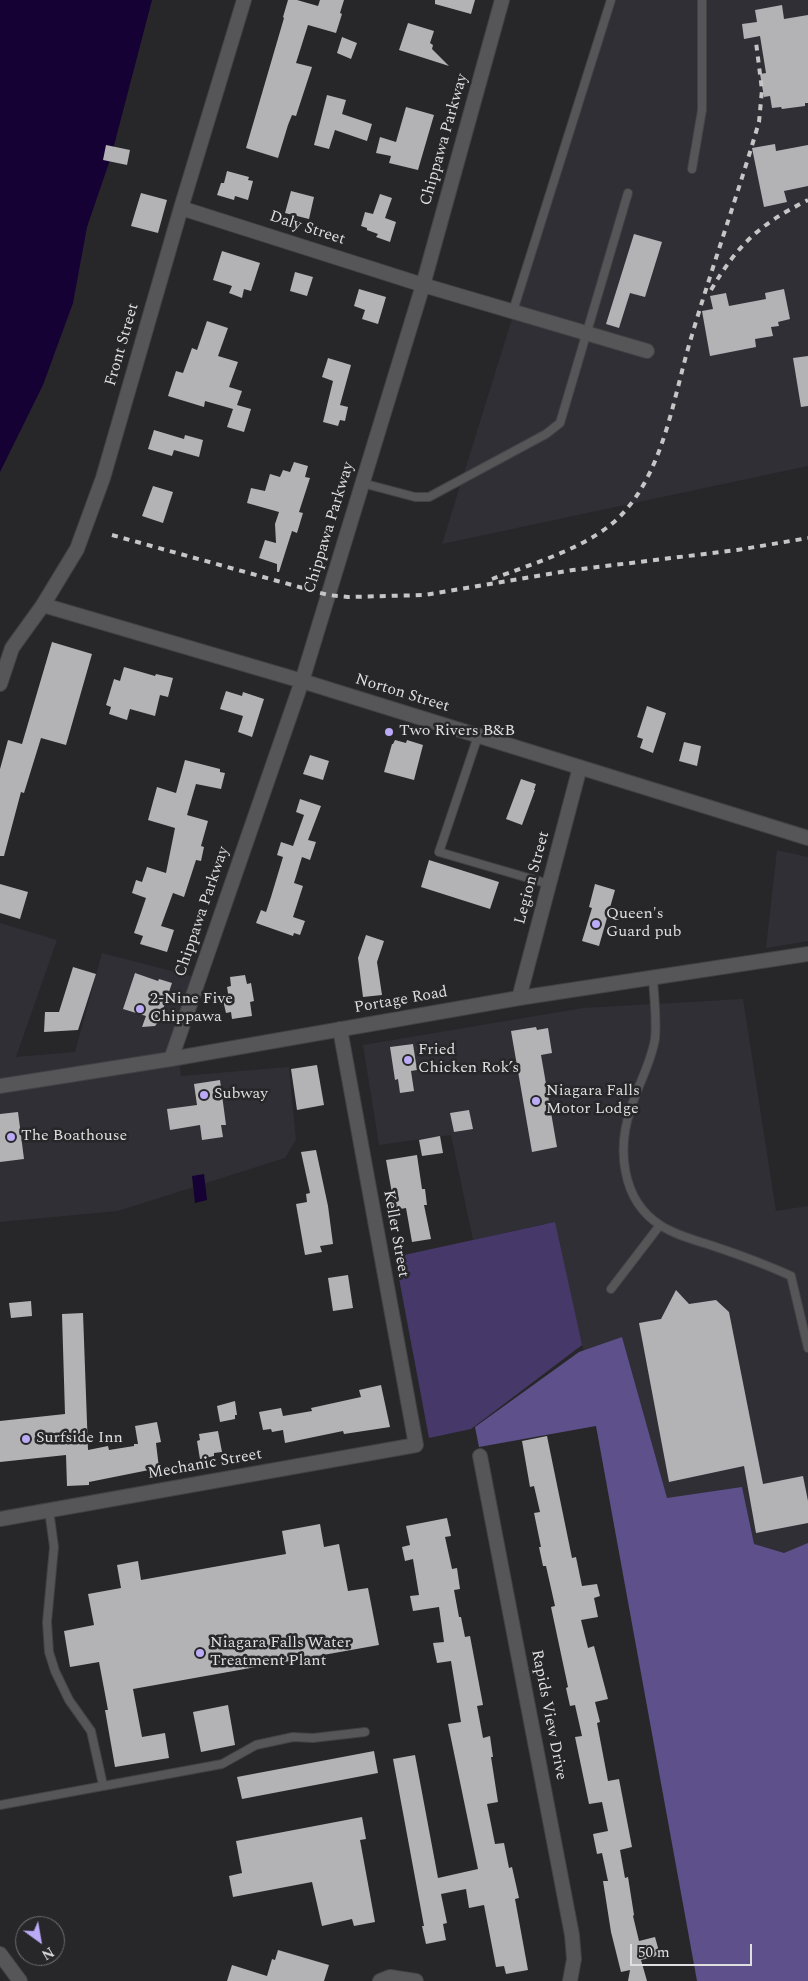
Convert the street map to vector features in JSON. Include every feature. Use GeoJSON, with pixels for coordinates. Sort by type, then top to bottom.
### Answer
{"type":"FeatureCollection","features":[{"type":"Feature","properties":{"kind":"street","name":"Front Street"},"geometry":{"type":"LineString","coordinates":[[0,684],[12,648],[43,605],[77,549],[103,478],[181,208],[244,0]]}},
{"type":"Feature","properties":{"kind":"street","name":"Chippawa Parkway"},"geometry":{"type":"LineString","coordinates":[[170,1059],[302,681],[423,284],[502,0]]}},
{"type":"Feature","properties":{"kind":"street","name":"Daly Street"},"geometry":{"type":"LineString","coordinates":[[181,208],[423,284],[647,351]]}},
{"type":"Feature","properties":{"kind":"street","name":"Norton Street"},"geometry":{"type":"LineString","coordinates":[[43,605],[302,681],[808,838]]}},
{"type":"Feature","properties":{"kind":"street","name":"Legion Street"},"geometry":{"type":"LineString","coordinates":[[519,998],[580,767]]}},
{"type":"Feature","properties":{"kind":"street","name":"Portage Road"},"geometry":{"type":"LineString","coordinates":[[0,1086],[170,1059],[519,998],[808,954]]}},
{"type":"Feature","properties":{"kind":"street","name":"Keller Street"},"geometry":{"type":"LineString","coordinates":[[340,1030],[416,1445]]}},
{"type":"Feature","properties":{"kind":"street","name":"Mechanic Street"},"geometry":{"type":"LineString","coordinates":[[0,1519],[416,1445]]}},
{"type":"Feature","properties":{"kind":"street","name":"Rapids View Drive"},"geometry":{"type":"LineString","coordinates":[[480,1456],[572,1935],[574,1959],[570,1981]]}},
{"type":"Feature","properties":{"kind":"street"},"geometry":{"type":"LineString","coordinates":[[0,1956],[20,1981]]}},
{"type":"Feature","properties":{"kind":"street"},"geometry":{"type":"LineString","coordinates":[[380,1981],[390,1977],[416,1981]]}},
{"type":"Feature","properties":{"kind":"lane"},"geometry":{"type":"LineString","coordinates":[[513,311],[611,0]]}},
{"type":"Feature","properties":{"kind":"lane"},"geometry":{"type":"LineString","coordinates":[[692,169],[702,110],[702,0]]}},
{"type":"Feature","properties":{"kind":"lane"},"geometry":{"type":"LineString","coordinates":[[362,483],[415,498],[429,497],[546,434],[560,423],[628,193]]}},
{"type":"Feature","properties":{"kind":"lane"},"geometry":{"type":"LineString","coordinates":[[478,736],[440,852],[549,884]]}},
{"type":"Feature","properties":{"kind":"lane"},"geometry":{"type":"LineString","coordinates":[[653,978],[655,1040],[624,1134],[624,1163],[631,1192],[647,1215],[660,1225],[680,1235],[762,1262],[791,1276],[808,1348]]}},
{"type":"Feature","properties":{"kind":"lane"},"geometry":{"type":"LineString","coordinates":[[611,1289],[660,1225]]}},
{"type":"Feature","properties":{"kind":"lane"},"geometry":{"type":"LineString","coordinates":[[49,1510],[54,1547],[47,1622],[49,1652],[55,1672],[91,1731],[103,1785]]}},
{"type":"Feature","properties":{"kind":"lane"},"geometry":{"type":"LineString","coordinates":[[0,1804],[222,1764],[252,1746],[290,1738],[313,1738],[365,1732]]}},
{"type":"Feature","properties":{"kind":"shaded area"},"geometry":{"type":"Polygon","coordinates":[[[0,0],[152,0],[111,157],[87,227],[73,303],[43,385],[0,472],[0,0]]]}},
{"type":"Feature","properties":{"kind":"shaded area"},"geometry":{"type":"Polygon","coordinates":[[[611,0],[808,0],[808,466],[442,544],[611,0]]]}},
{"type":"Feature","properties":{"kind":"shaded area"},"geometry":{"type":"Polygon","coordinates":[[[777,850],[808,857],[808,941],[766,948],[777,850]]]}},
{"type":"Feature","properties":{"kind":"shaded area"},"geometry":{"type":"Polygon","coordinates":[[[0,923],[57,940],[16,1057],[75,1052],[102,953],[199,978],[177,1039],[181,1076],[289,1067],[296,1140],[285,1158],[118,1211],[0,1222],[0,923]]]}},
{"type":"Feature","properties":{"kind":"shaded area"},"geometry":{"type":"Polygon","coordinates":[[[743,999],[776,1211],[808,1206],[808,1602],[640,1620],[602,1400],[582,1345],[544,1224],[473,1240],[451,1135],[379,1145],[363,1045],[583,1008],[743,999]]]}},
{"type":"Feature","properties":{"kind":"shaded area"},"geometry":{"type":"Polygon","coordinates":[[[204,1174],[207,1200],[195,1203],[192,1176],[204,1174]]]}},
{"type":"Feature","properties":{"kind":"shaded area"},"geometry":{"type":"Polygon","coordinates":[[[555,1222],[582,1345],[471,1429],[429,1438],[395,1257],[555,1222]]]}},
{"type":"Feature","properties":{"kind":"shaded area"},"geometry":{"type":"Polygon","coordinates":[[[622,1337],[667,1498],[742,1487],[754,1544],[784,1553],[808,1543],[808,1981],[697,1981],[596,1426],[479,1447],[475,1427],[579,1352],[622,1337]]]}},
{"type":"Feature","properties":{"kind":"building"},"geometry":{"type":"Polygon","coordinates":[[[288,0],[297,0],[318,6],[320,0],[344,0],[336,33],[308,25],[296,63],[312,67],[296,116],[292,115],[288,125],[278,158],[246,148],[288,0]]]}},
{"type":"Feature","properties":{"kind":"building"},"geometry":{"type":"Polygon","coordinates":[[[435,0],[475,0],[471,14],[435,4],[435,0]]]}},
{"type":"Feature","properties":{"kind":"building"},"geometry":{"type":"Polygon","coordinates":[[[782,5],[784,19],[808,15],[808,103],[805,103],[805,106],[782,109],[781,107],[772,108],[770,96],[764,97],[760,74],[766,73],[760,36],[744,39],[742,24],[757,22],[755,10],[782,5]]]}},
{"type":"Feature","properties":{"kind":"building"},"geometry":{"type":"Polygon","coordinates":[[[408,23],[434,31],[430,43],[433,45],[432,49],[449,66],[399,50],[408,23]]]}},
{"type":"Feature","properties":{"kind":"building"},"geometry":{"type":"Polygon","coordinates":[[[342,37],[357,43],[351,59],[337,53],[342,37]]]}},
{"type":"Feature","properties":{"kind":"building"},"geometry":{"type":"Polygon","coordinates":[[[327,95],[346,100],[342,114],[372,124],[367,141],[335,130],[329,149],[314,145],[327,95]]]}},
{"type":"Feature","properties":{"kind":"building"},"geometry":{"type":"Polygon","coordinates":[[[406,107],[434,115],[418,170],[389,163],[391,156],[376,153],[380,137],[396,142],[406,107]]]}},
{"type":"Feature","properties":{"kind":"building"},"geometry":{"type":"Polygon","coordinates":[[[775,144],[776,151],[808,145],[808,186],[784,191],[787,202],[764,207],[752,148],[775,144]]]}},
{"type":"Feature","properties":{"kind":"building"},"geometry":{"type":"Polygon","coordinates":[[[106,145],[130,150],[127,165],[103,160],[106,145]]]}},
{"type":"Feature","properties":{"kind":"building"},"geometry":{"type":"Polygon","coordinates":[[[227,171],[249,177],[248,180],[253,181],[248,200],[235,196],[234,200],[217,195],[221,183],[224,183],[227,171]]]}},
{"type":"Feature","properties":{"kind":"building"},"geometry":{"type":"Polygon","coordinates":[[[291,191],[314,197],[309,219],[285,213],[291,191]]]}},
{"type":"Feature","properties":{"kind":"building"},"geometry":{"type":"Polygon","coordinates":[[[141,193],[167,200],[158,233],[131,226],[141,193]]]}},
{"type":"Feature","properties":{"kind":"building"},"geometry":{"type":"Polygon","coordinates":[[[380,194],[392,198],[385,218],[396,222],[390,242],[376,237],[378,234],[361,226],[365,212],[373,214],[380,194]]]}},
{"type":"Feature","properties":{"kind":"building"},"geometry":{"type":"Polygon","coordinates":[[[634,234],[662,242],[645,297],[630,293],[619,328],[606,324],[634,234]]]}},
{"type":"Feature","properties":{"kind":"building"},"geometry":{"type":"Polygon","coordinates":[[[222,251],[260,263],[251,291],[244,289],[242,298],[229,293],[232,286],[213,280],[222,251]]]}},
{"type":"Feature","properties":{"kind":"building"},"geometry":{"type":"Polygon","coordinates":[[[295,272],[313,277],[307,296],[290,291],[295,272]]]}},
{"type":"Feature","properties":{"kind":"building"},"geometry":{"type":"Polygon","coordinates":[[[359,289],[386,297],[378,324],[362,319],[365,310],[354,306],[359,289]]]}},
{"type":"Feature","properties":{"kind":"building"},"geometry":{"type":"Polygon","coordinates":[[[784,289],[790,319],[778,322],[779,326],[771,327],[773,336],[755,339],[756,347],[710,356],[702,311],[713,309],[710,296],[726,293],[729,306],[766,299],[765,293],[784,289]]]}},
{"type":"Feature","properties":{"kind":"building"},"geometry":{"type":"Polygon","coordinates":[[[207,321],[228,328],[218,356],[238,362],[229,387],[242,391],[237,405],[251,409],[244,432],[227,427],[233,409],[205,401],[204,407],[168,396],[176,371],[183,373],[192,348],[197,350],[207,321]]]}},
{"type":"Feature","properties":{"kind":"building"},"geometry":{"type":"Polygon","coordinates":[[[808,356],[808,406],[801,407],[793,358],[808,356]]]}},
{"type":"Feature","properties":{"kind":"building"},"geometry":{"type":"Polygon","coordinates":[[[328,358],[351,365],[340,405],[348,407],[345,421],[340,420],[338,426],[323,422],[333,381],[322,377],[328,358]]]}},
{"type":"Feature","properties":{"kind":"building"},"geometry":{"type":"Polygon","coordinates":[[[154,430],[184,439],[185,435],[203,440],[199,457],[174,450],[172,456],[148,449],[154,430]]]}},
{"type":"Feature","properties":{"kind":"building"},"geometry":{"type":"Polygon","coordinates":[[[294,462],[308,466],[305,477],[310,478],[299,512],[303,513],[297,533],[292,531],[279,572],[277,572],[277,564],[259,558],[265,540],[276,543],[275,524],[279,512],[247,503],[251,488],[265,491],[270,474],[280,477],[283,470],[290,472],[294,462]]]}},
{"type":"Feature","properties":{"kind":"building"},"geometry":{"type":"Polygon","coordinates":[[[153,486],[173,492],[163,523],[142,516],[153,486]]]}},
{"type":"Feature","properties":{"kind":"building"},"geometry":{"type":"Polygon","coordinates":[[[52,642],[92,654],[66,745],[41,738],[24,793],[21,792],[4,856],[0,856],[0,769],[8,740],[22,744],[52,642]]]}},
{"type":"Feature","properties":{"kind":"building"},"geometry":{"type":"Polygon","coordinates":[[[124,667],[155,676],[156,674],[173,678],[168,697],[160,695],[155,716],[130,709],[127,720],[109,714],[111,707],[106,705],[114,679],[120,681],[124,667]]]}},
{"type":"Feature","properties":{"kind":"building"},"geometry":{"type":"Polygon","coordinates":[[[226,691],[242,696],[243,692],[264,699],[252,737],[238,732],[243,716],[220,709],[226,691]]]}},
{"type":"Feature","properties":{"kind":"building"},"geometry":{"type":"Polygon","coordinates":[[[647,706],[666,713],[653,753],[640,748],[643,739],[637,737],[647,706]]]}},
{"type":"Feature","properties":{"kind":"building"},"geometry":{"type":"Polygon","coordinates":[[[395,740],[406,743],[407,740],[423,745],[414,780],[384,772],[392,744],[395,740]]]}},
{"type":"Feature","properties":{"kind":"building"},"geometry":{"type":"Polygon","coordinates":[[[684,742],[701,746],[697,766],[679,761],[684,742]]]}},
{"type":"Feature","properties":{"kind":"building"},"geometry":{"type":"Polygon","coordinates":[[[310,755],[329,761],[323,780],[303,774],[310,755]]]}},
{"type":"Feature","properties":{"kind":"building"},"geometry":{"type":"Polygon","coordinates":[[[185,760],[220,769],[220,772],[225,773],[221,789],[196,784],[187,815],[208,821],[201,846],[204,847],[201,861],[196,860],[184,897],[173,893],[161,926],[174,930],[167,952],[140,944],[143,936],[134,933],[146,898],[132,893],[136,880],[142,882],[147,867],[166,873],[175,828],[148,820],[157,787],[176,793],[185,760]]]}},
{"type":"Feature","properties":{"kind":"building"},"geometry":{"type":"Polygon","coordinates":[[[521,779],[536,784],[522,825],[506,819],[521,779]]]}},
{"type":"Feature","properties":{"kind":"building"},"geometry":{"type":"Polygon","coordinates":[[[300,799],[321,806],[308,840],[316,842],[310,860],[302,857],[294,883],[303,886],[293,917],[305,921],[300,935],[294,933],[293,936],[256,923],[261,910],[266,912],[271,897],[283,857],[277,855],[281,842],[293,846],[304,815],[296,812],[300,799]]]}},
{"type":"Feature","properties":{"kind":"building"},"geometry":{"type":"Polygon","coordinates":[[[429,860],[499,882],[490,909],[421,887],[429,860]]]}},
{"type":"Feature","properties":{"kind":"building"},"geometry":{"type":"Polygon","coordinates":[[[0,884],[28,892],[20,919],[0,913],[0,884]]]}},
{"type":"Feature","properties":{"kind":"building","name":"Queen's Guard pub"},"geometry":{"type":"Polygon","coordinates":[[[595,884],[615,890],[599,946],[582,941],[592,908],[589,907],[595,884]]]}},
{"type":"Feature","properties":{"kind":"building"},"geometry":{"type":"Polygon","coordinates":[[[366,935],[384,941],[377,962],[382,995],[363,997],[358,958],[366,935]]]}},
{"type":"Feature","properties":{"kind":"building"},"geometry":{"type":"Polygon","coordinates":[[[73,967],[96,974],[78,1030],[44,1032],[45,1012],[59,1012],[73,967]]]}},
{"type":"Feature","properties":{"kind":"building"},"geometry":{"type":"Polygon","coordinates":[[[135,973],[158,981],[159,979],[172,983],[159,1021],[155,1026],[142,1027],[146,1016],[123,1009],[135,973]]]}},
{"type":"Feature","properties":{"kind":"building"},"geometry":{"type":"Polygon","coordinates":[[[245,975],[247,984],[251,983],[254,1001],[250,1002],[252,1016],[232,1019],[231,1012],[226,1013],[223,1000],[229,999],[227,987],[231,986],[230,977],[245,975]]]}},
{"type":"Feature","properties":{"kind":"building","name":"Niagara Falls Motor Lodge"},"geometry":{"type":"Polygon","coordinates":[[[536,1027],[537,1030],[548,1028],[552,1053],[541,1055],[557,1147],[532,1152],[511,1031],[536,1027]]]}},
{"type":"Feature","properties":{"kind":"building"},"geometry":{"type":"Polygon","coordinates":[[[413,1044],[417,1070],[411,1071],[414,1091],[400,1093],[398,1079],[395,1080],[390,1047],[413,1044]]]}},
{"type":"Feature","properties":{"kind":"building"},"geometry":{"type":"Polygon","coordinates":[[[317,1065],[324,1105],[297,1110],[291,1069],[317,1065]]]}},
{"type":"Feature","properties":{"kind":"building"},"geometry":{"type":"Polygon","coordinates":[[[220,1080],[226,1125],[221,1125],[223,1137],[202,1140],[200,1125],[170,1130],[167,1109],[197,1105],[194,1084],[220,1080]]]}},
{"type":"Feature","properties":{"kind":"building"},"geometry":{"type":"Polygon","coordinates":[[[469,1110],[473,1129],[454,1132],[450,1113],[469,1110]]]}},
{"type":"Feature","properties":{"kind":"building","name":"The Boathouse"},"geometry":{"type":"Polygon","coordinates":[[[18,1112],[24,1159],[0,1162],[0,1114],[18,1112]]]}},
{"type":"Feature","properties":{"kind":"building"},"geometry":{"type":"Polygon","coordinates":[[[440,1136],[443,1153],[422,1156],[419,1140],[440,1136]]]}},
{"type":"Feature","properties":{"kind":"building"},"geometry":{"type":"Polygon","coordinates":[[[316,1150],[328,1206],[333,1244],[320,1246],[322,1252],[305,1255],[296,1204],[307,1202],[306,1194],[310,1193],[301,1152],[316,1150]]]}},
{"type":"Feature","properties":{"kind":"building"},"geometry":{"type":"Polygon","coordinates":[[[417,1155],[422,1189],[425,1189],[427,1205],[424,1205],[431,1239],[412,1242],[406,1208],[395,1210],[386,1160],[417,1155]]]}},
{"type":"Feature","properties":{"kind":"building"},"geometry":{"type":"Polygon","coordinates":[[[348,1275],[353,1308],[333,1311],[328,1278],[348,1275]]]}},
{"type":"Feature","properties":{"kind":"building"},"geometry":{"type":"Polygon","coordinates":[[[676,1290],[689,1304],[716,1300],[729,1312],[763,1484],[803,1476],[808,1501],[808,1523],[756,1533],[744,1466],[669,1482],[639,1323],[661,1319],[676,1290]]]}},
{"type":"Feature","properties":{"kind":"building"},"geometry":{"type":"Polygon","coordinates":[[[31,1301],[32,1316],[11,1318],[9,1303],[31,1301]]]}},
{"type":"Feature","properties":{"kind":"building"},"geometry":{"type":"Polygon","coordinates":[[[83,1313],[88,1450],[108,1446],[109,1450],[134,1446],[134,1444],[138,1444],[135,1426],[157,1422],[161,1442],[156,1443],[159,1468],[89,1482],[89,1485],[67,1486],[66,1455],[0,1462],[0,1421],[65,1414],[62,1314],[83,1313]]]}},
{"type":"Feature","properties":{"kind":"building"},"geometry":{"type":"Polygon","coordinates":[[[381,1385],[390,1427],[344,1434],[343,1431],[285,1443],[283,1430],[272,1432],[271,1429],[263,1430],[259,1412],[281,1408],[283,1416],[312,1411],[311,1408],[361,1397],[359,1390],[381,1385]]]}},
{"type":"Feature","properties":{"kind":"building"},"geometry":{"type":"Polygon","coordinates":[[[235,1401],[237,1415],[235,1415],[235,1419],[220,1422],[217,1406],[235,1401]]]}},
{"type":"Feature","properties":{"kind":"building"},"geometry":{"type":"Polygon","coordinates":[[[218,1431],[222,1452],[200,1459],[197,1441],[200,1440],[199,1434],[218,1431]]]}},
{"type":"Feature","properties":{"kind":"building"},"geometry":{"type":"Polygon","coordinates":[[[547,1436],[572,1558],[576,1557],[582,1586],[597,1584],[600,1596],[594,1598],[598,1617],[581,1620],[588,1648],[594,1646],[608,1699],[595,1702],[600,1722],[597,1723],[608,1781],[619,1779],[632,1847],[620,1850],[625,1878],[628,1877],[633,1916],[639,1941],[655,1937],[660,1955],[641,1960],[647,1981],[628,1981],[630,1970],[621,1972],[611,1932],[603,1881],[608,1881],[602,1853],[597,1854],[593,1834],[608,1831],[602,1802],[589,1804],[575,1737],[582,1736],[575,1705],[570,1706],[566,1688],[568,1687],[551,1607],[555,1606],[546,1566],[543,1566],[539,1547],[541,1547],[534,1513],[540,1512],[534,1486],[530,1487],[522,1441],[547,1436]]]}},
{"type":"Feature","properties":{"kind":"building"},"geometry":{"type":"Polygon","coordinates":[[[447,1518],[451,1536],[445,1537],[452,1569],[457,1568],[460,1589],[454,1590],[459,1617],[461,1617],[465,1637],[470,1636],[483,1705],[477,1706],[483,1738],[490,1736],[493,1757],[491,1757],[498,1802],[487,1804],[495,1844],[504,1843],[509,1868],[512,1867],[519,1898],[515,1899],[528,1970],[506,1974],[504,1966],[496,1967],[484,1905],[469,1908],[466,1889],[441,1894],[447,1923],[443,1924],[446,1940],[426,1944],[393,1759],[415,1755],[438,1878],[478,1869],[448,1724],[461,1722],[451,1661],[437,1663],[433,1643],[444,1642],[439,1607],[413,1611],[410,1596],[419,1595],[413,1559],[405,1561],[402,1547],[410,1545],[406,1526],[447,1518]]]}},
{"type":"Feature","properties":{"kind":"building","name":"Niagara Falls Water Treatment Plant"},"geometry":{"type":"Polygon","coordinates":[[[320,1524],[324,1547],[339,1544],[348,1591],[368,1588],[379,1645],[133,1689],[142,1737],[165,1733],[169,1758],[115,1767],[105,1710],[108,1710],[99,1662],[70,1667],[64,1631],[94,1625],[88,1594],[121,1588],[117,1565],[138,1561],[141,1580],[286,1554],[282,1531],[320,1524]]]}},
{"type":"Feature","properties":{"kind":"building"},"geometry":{"type":"Polygon","coordinates":[[[228,1705],[235,1745],[201,1752],[193,1712],[228,1705]]]}},
{"type":"Feature","properties":{"kind":"building"},"geometry":{"type":"Polygon","coordinates":[[[374,1751],[378,1773],[242,1799],[237,1777],[374,1751]]]}},
{"type":"Feature","properties":{"kind":"building"},"geometry":{"type":"Polygon","coordinates":[[[362,1817],[366,1839],[360,1840],[375,1922],[354,1926],[352,1919],[322,1926],[312,1882],[233,1897],[229,1876],[242,1873],[236,1841],[362,1817]]]}},
{"type":"Feature","properties":{"kind":"building"},"geometry":{"type":"Polygon","coordinates":[[[278,1950],[329,1965],[324,1981],[227,1981],[232,1965],[267,1976],[272,1959],[275,1960],[278,1950]]]}},
{"type":"Feature","properties":{"kind":"railway"},"geometry":{"type":"LineString","coordinates":[[492,579],[545,560],[581,544],[597,534],[625,511],[639,492],[650,472],[667,427],[692,335],[759,122],[762,90],[756,42]]}},
{"type":"Feature","properties":{"kind":"railway"},"geometry":{"type":"LineString","coordinates":[[711,290],[731,260],[752,237],[776,218],[808,200]]}},
{"type":"Feature","properties":{"kind":"railway"},"geometry":{"type":"LineString","coordinates":[[112,535],[328,595],[348,597],[425,595],[573,570],[737,550],[808,538]]}},
{"type":"Feature","properties":{"kind":"place","name":"Two Rivers B&B"},"geometry":{"type":"Point","coordinates":[389,732]}},
{"type":"Feature","properties":{"kind":"place","name":"Queen's Guard pub"},"geometry":{"type":"Point","coordinates":[596,924]}},
{"type":"Feature","properties":{"kind":"place","name":"2-Nine Five Chippawa"},"geometry":{"type":"Point","coordinates":[140,1009]}},
{"type":"Feature","properties":{"kind":"place","name":"Fried Chicken Rok’s"},"geometry":{"type":"Point","coordinates":[408,1060]}},
{"type":"Feature","properties":{"kind":"place","name":"Subway"},"geometry":{"type":"Point","coordinates":[204,1095]}},
{"type":"Feature","properties":{"kind":"place","name":"Niagara Falls Motor Lodge"},"geometry":{"type":"Point","coordinates":[536,1101]}},
{"type":"Feature","properties":{"kind":"place","name":"The Boathouse"},"geometry":{"type":"Point","coordinates":[11,1137]}},
{"type":"Feature","properties":{"kind":"place","name":"Surfside Inn"},"geometry":{"type":"Point","coordinates":[26,1439]}},
{"type":"Feature","properties":{"kind":"place","name":"Niagara Falls Water Treatment Plant"},"geometry":{"type":"Point","coordinates":[200,1653]}}]}
